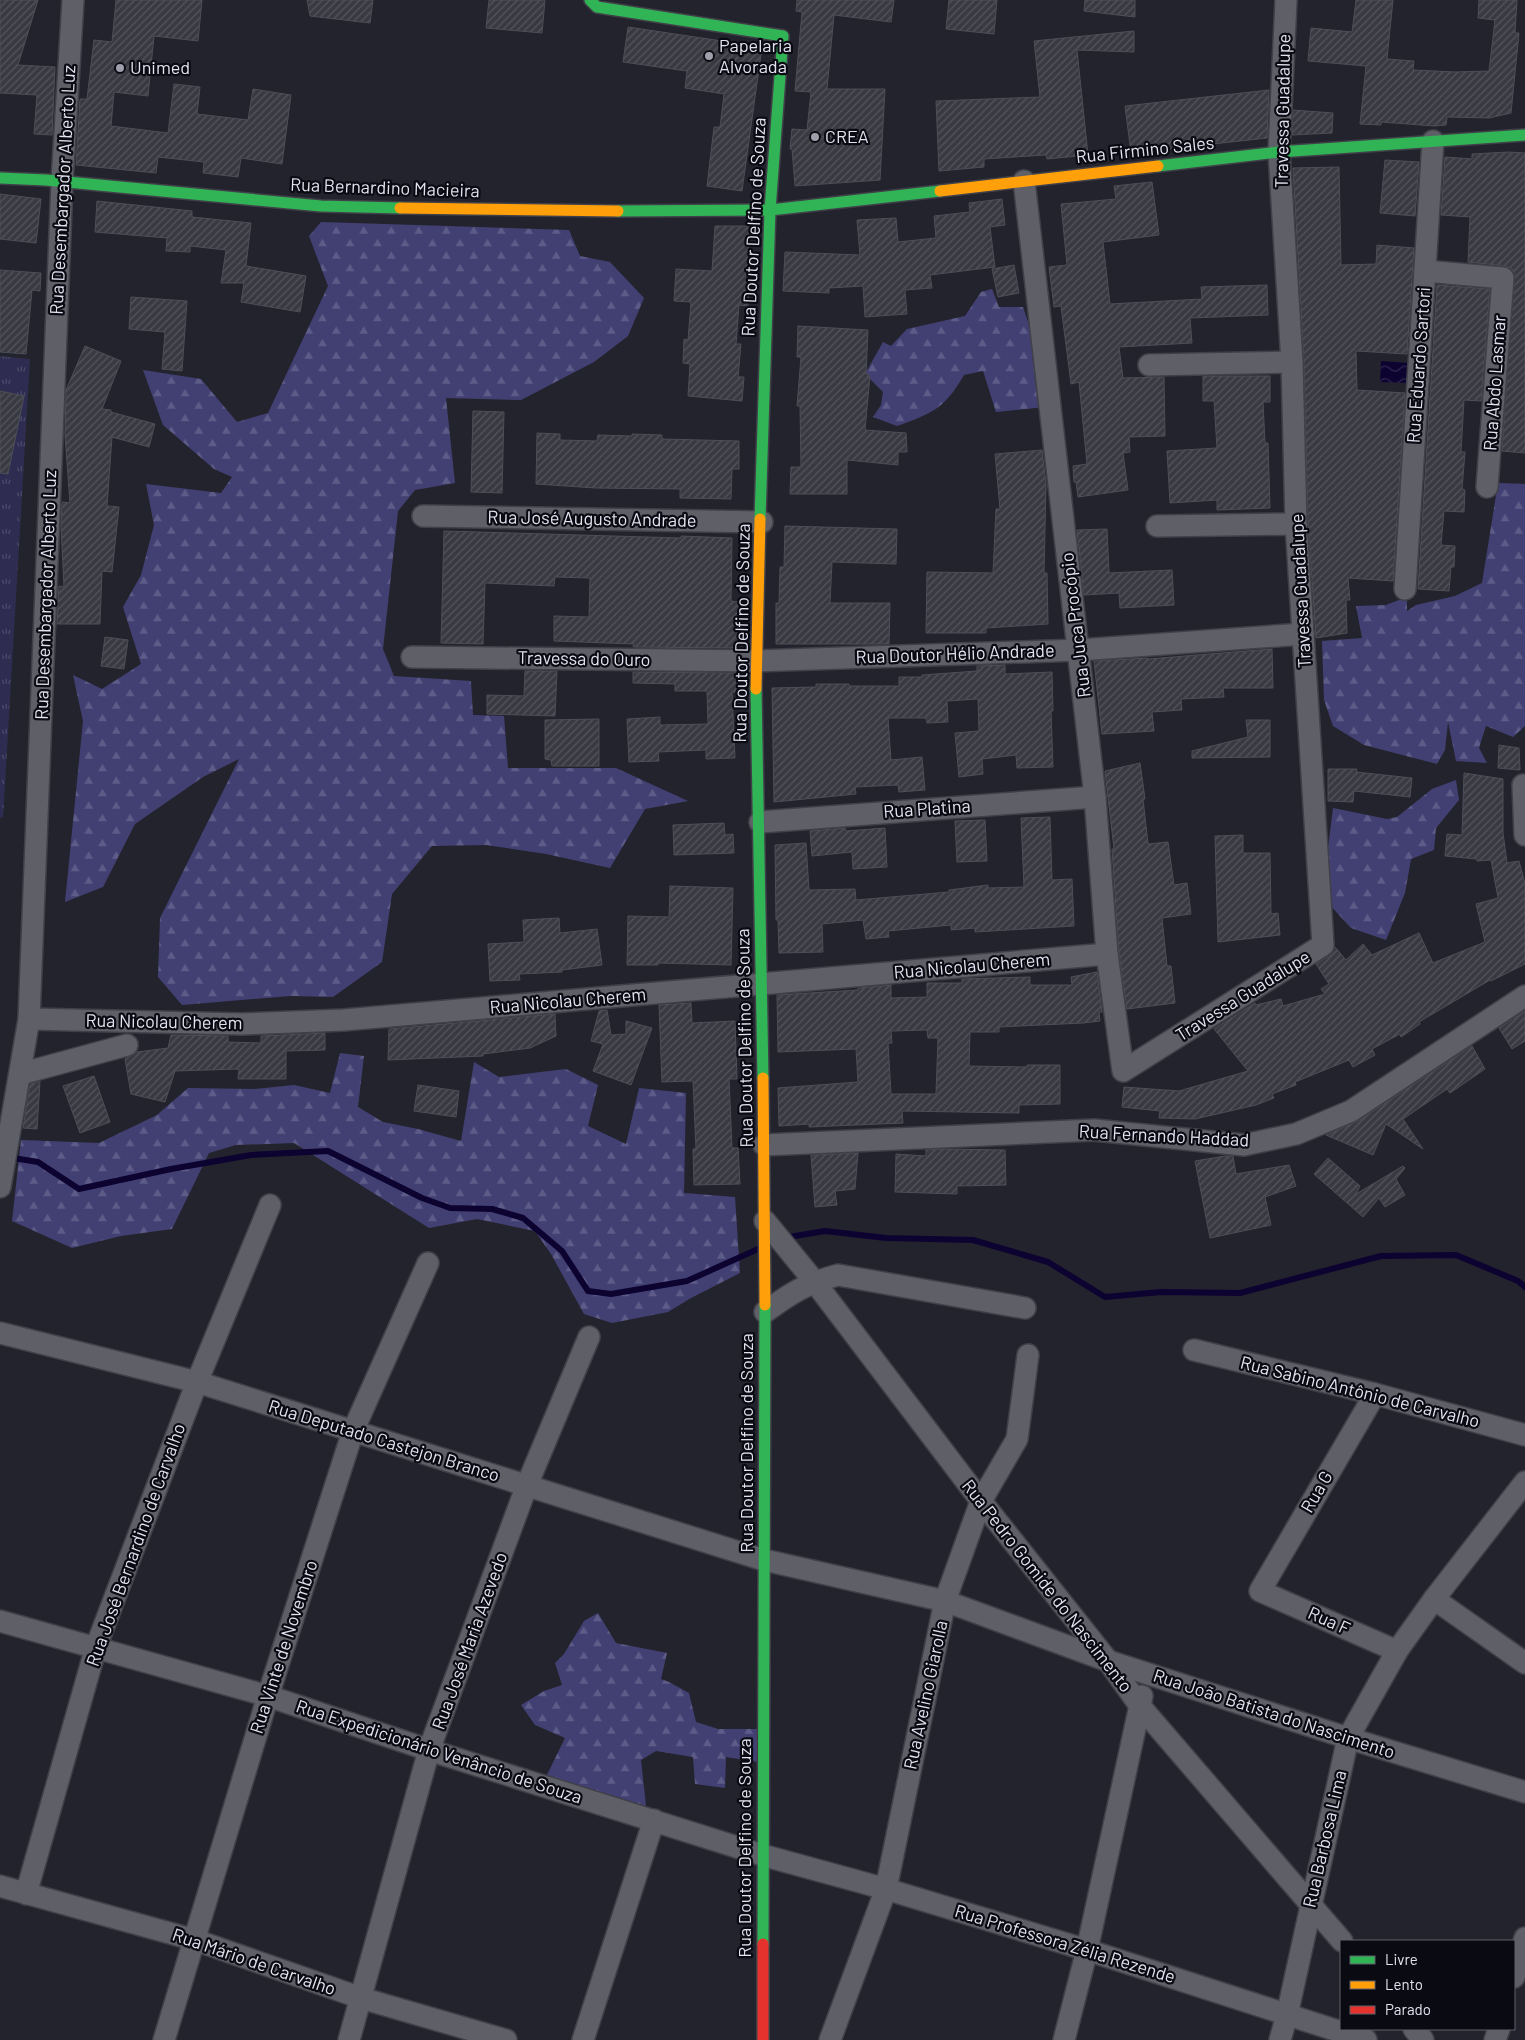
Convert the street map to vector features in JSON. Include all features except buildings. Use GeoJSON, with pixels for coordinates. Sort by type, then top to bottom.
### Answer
{"type":"FeatureCollection","features":[{"type":"Feature","properties":{"kind":"street","name":"Rua Desembargador Alberto Luz"},"geometry":{"type":"LineString","coordinates":[[0,1187],[2,1166],[29,1019],[62,182],[73,0]]}},
{"type":"Feature","properties":{"kind":"street"},"geometry":{"type":"LineString","coordinates":[[590,0],[597,7],[675,20],[678,6]]}},
{"type":"Feature","properties":{"kind":"street","name":"Travessa Guadalupe"},"geometry":{"type":"LineString","coordinates":[[1123,1070],[1323,946],[1296,524],[1292,362],[1279,152],[1286,0]]}},
{"type":"Feature","properties":{"kind":"street","name":"Rua Doutor Delfino de Souza"},"geometry":{"type":"LineString","coordinates":[[675,20],[783,36],[770,210],[762,522],[756,661],[765,1221],[763,2040]]}},
{"type":"Feature","properties":{"kind":"street","name":"Rua Firmino Sales"},"geometry":{"type":"LineString","coordinates":[[770,210],[1279,152],[1525,135]]}},
{"type":"Feature","properties":{"kind":"street","name":"Rua Eduardo Sartori"},"geometry":{"type":"LineString","coordinates":[[1405,589],[1433,141]]}},
{"type":"Feature","properties":{"kind":"street","name":"Rua Bernardino Macieira"},"geometry":{"type":"LineString","coordinates":[[0,178],[321,206],[579,211],[770,210]]}},
{"type":"Feature","properties":{"kind":"street","name":"Rua Juca Procópio"},"geometry":{"type":"LineString","coordinates":[[1024,181],[1095,797],[1107,954],[1123,1070]]}},
{"type":"Feature","properties":{"kind":"street","name":"Rua Abdo Lasmar"},"geometry":{"type":"LineString","coordinates":[[1425,271],[1503,278],[1487,487]]}},
{"type":"Feature","properties":{"kind":"street"},"geometry":{"type":"LineString","coordinates":[[1149,364],[1292,362]]}},
{"type":"Feature","properties":{"kind":"street","name":"Rua José Augusto Andrade"},"geometry":{"type":"LineString","coordinates":[[423,516],[762,522]]}},
{"type":"Feature","properties":{"kind":"street"},"geometry":{"type":"LineString","coordinates":[[1157,526],[1296,524]]}},
{"type":"Feature","properties":{"kind":"street","name":"Rua Doutor Hélio Andrade"},"geometry":{"type":"LineString","coordinates":[[756,661],[1079,650],[1303,634]]}},
{"type":"Feature","properties":{"kind":"street","name":"Travessa do Ouro"},"geometry":{"type":"LineString","coordinates":[[412,657],[756,661]]}},
{"type":"Feature","properties":{"kind":"street"},"geometry":{"type":"LineString","coordinates":[[1524,785],[1525,835]]}},
{"type":"Feature","properties":{"kind":"street","name":"Rua Platina"},"geometry":{"type":"LineString","coordinates":[[760,822],[1095,797]]}},
{"type":"Feature","properties":{"kind":"street","name":"Rua Nicolau Cherem"},"geometry":{"type":"LineString","coordinates":[[29,1019],[242,1024],[344,1020],[1107,954]]}},
{"type":"Feature","properties":{"kind":"street","name":"Rua Fernando Haddad"},"geometry":{"type":"LineString","coordinates":[[764,1145],[1094,1130],[1244,1145],[1296,1134],[1350,1112],[1525,996]]}},
{"type":"Feature","properties":{"kind":"street"},"geometry":{"type":"LineString","coordinates":[[20,1074],[127,1045]]}},
{"type":"Feature","properties":{"kind":"street","name":"Rua José Bernardino de Carvalho"},"geometry":{"type":"LineString","coordinates":[[26,1894],[96,1647],[197,1382],[270,1205]]}},
{"type":"Feature","properties":{"kind":"street","name":"Rua Pedro Gomide do Nascimento"},"geometry":{"type":"LineString","coordinates":[[765,1221],[814,1281],[981,1501],[1108,1661],[1140,1706],[1341,1940]]}},
{"type":"Feature","properties":{"kind":"street","name":"Rua Vinte de Novembro"},"geometry":{"type":"LineString","coordinates":[[164,2040],[268,1696],[353,1431],[428,1263]]}},
{"type":"Feature","properties":{"kind":"street"},"geometry":{"type":"LineString","coordinates":[[765,1312],[800,1287],[838,1274],[1025,1308]]}},
{"type":"Feature","properties":{"kind":"street","name":"Rua Deputado Castejon Branco"},"geometry":{"type":"LineString","coordinates":[[0,1333],[197,1382],[764,1560]]}},
{"type":"Feature","properties":{"kind":"street","name":"Rua José Maria Azevedo"},"geometry":{"type":"LineString","coordinates":[[348,2040],[430,1750],[527,1485],[589,1337]]}},
{"type":"Feature","properties":{"kind":"street","name":"Rua Sabino Antônio de Carvalho"},"geometry":{"type":"LineString","coordinates":[[1194,1350],[1375,1394],[1525,1435]]}},
{"type":"Feature","properties":{"kind":"street","name":"Rua Avelino Giarolla"},"geometry":{"type":"LineString","coordinates":[[830,2040],[886,1889],[945,1601],[981,1501],[1016,1439],[1028,1355]]}},
{"type":"Feature","properties":{"kind":"street","name":"Rua G"},"geometry":{"type":"LineString","coordinates":[[1260,1591],[1375,1394]]}},
{"type":"Feature","properties":{"kind":"street","name":"Rua Barbosa Lima"},"geometry":{"type":"LineString","coordinates":[[1280,2040],[1348,1738],[1397,1650],[1525,1482]]}},
{"type":"Feature","properties":{"kind":"street","name":"Rua João Batista do Nascimento"},"geometry":{"type":"LineString","coordinates":[[764,1560],[945,1601],[1108,1661],[1348,1738],[1525,1792]]}},
{"type":"Feature","properties":{"kind":"street","name":"Rua F"},"geometry":{"type":"LineString","coordinates":[[1260,1591],[1397,1650]]}},
{"type":"Feature","properties":{"kind":"street"},"geometry":{"type":"LineString","coordinates":[[1434,1599],[1525,1663]]}},
{"type":"Feature","properties":{"kind":"street"},"geometry":{"type":"LineString","coordinates":[[1063,1644],[1072,1635],[1074,1619]]}},
{"type":"Feature","properties":{"kind":"street","name":"Rua Expedicionário Venâncio de Souza"},"geometry":{"type":"LineString","coordinates":[[0,1621],[268,1696],[430,1750],[762,1855]]}},
{"type":"Feature","properties":{"kind":"street"},"geometry":{"type":"LineString","coordinates":[[1064,2040],[1087,1950],[1148,1674]]}},
{"type":"Feature","properties":{"kind":"street"},"geometry":{"type":"LineString","coordinates":[[583,2040],[654,1820]]}},
{"type":"Feature","properties":{"kind":"street","name":"Rua Professora Zélia Rezende"},"geometry":{"type":"LineString","coordinates":[[762,1855],[886,1889],[1087,1950],[1366,2040]]}},
{"type":"Feature","properties":{"kind":"street","name":"Rua Mário de Carvalho"},"geometry":{"type":"LineString","coordinates":[[0,1886],[194,1940],[361,1998],[506,2040]]}},
{"type":"Feature","properties":{"kind":"street"},"geometry":{"type":"LineString","coordinates":[[1515,1973],[1525,1938]]}},
{"type":"Feature","properties":{"kind":"green space"},"geometry":{"type":"Polygon","coordinates":[[[321,222],[569,230],[580,256],[610,262],[644,298],[628,336],[594,362],[521,400],[446,398],[455,483],[415,490],[398,511],[383,649],[394,676],[471,681],[473,715],[504,716],[508,768],[616,768],[688,801],[645,809],[610,868],[546,854],[486,845],[432,846],[392,894],[382,962],[333,997],[290,996],[182,1005],[158,977],[160,918],[239,759],[203,777],[135,824],[103,887],[65,902],[83,721],[73,675],[102,689],[141,664],[123,607],[141,575],[154,525],[146,484],[221,493],[232,477],[214,469],[163,425],[143,370],[201,379],[237,422],[268,413],[328,286],[309,236],[321,222]]]}},
{"type":"Feature","properties":{"kind":"green space"},"geometry":{"type":"Polygon","coordinates":[[[992,289],[999,307],[1023,307],[1040,357],[1045,407],[996,412],[983,371],[964,375],[944,403],[920,417],[897,426],[873,417],[881,405],[883,392],[865,374],[883,342],[891,346],[907,329],[965,316],[981,292],[992,289]]]}},
{"type":"Feature","properties":{"kind":"green space"},"geometry":{"type":"Polygon","coordinates":[[[0,356],[30,359],[3,818],[0,817],[0,356]]]}},
{"type":"Feature","properties":{"kind":"green space"},"geometry":{"type":"Polygon","coordinates":[[[1498,483],[1525,484],[1525,726],[1513,737],[1486,726],[1479,748],[1487,763],[1456,761],[1448,722],[1445,750],[1437,764],[1364,745],[1333,726],[1324,700],[1322,641],[1362,638],[1356,606],[1386,605],[1407,597],[1407,611],[1416,605],[1455,596],[1482,583],[1498,483]]]}},
{"type":"Feature","properties":{"kind":"green space"},"geometry":{"type":"Polygon","coordinates":[[[1456,780],[1459,800],[1436,828],[1434,850],[1411,859],[1405,893],[1386,940],[1351,928],[1328,903],[1325,873],[1333,808],[1387,819],[1397,817],[1432,789],[1456,780]]]}},
{"type":"Feature","properties":{"kind":"green space"},"geometry":{"type":"Polygon","coordinates":[[[340,1053],[364,1056],[358,1107],[383,1122],[461,1141],[474,1062],[499,1077],[566,1069],[598,1085],[588,1126],[626,1144],[639,1088],[686,1093],[684,1193],[735,1197],[740,1273],[668,1312],[612,1323],[584,1314],[551,1254],[535,1231],[477,1219],[429,1228],[294,1143],[236,1145],[209,1153],[172,1229],[121,1236],[72,1248],[12,1221],[21,1140],[99,1143],[157,1115],[188,1088],[255,1089],[294,1085],[330,1093],[340,1053]]]}},
{"type":"Feature","properties":{"kind":"green space"},"geometry":{"type":"Polygon","coordinates":[[[598,1613],[616,1643],[667,1653],[661,1679],[689,1693],[696,1722],[718,1729],[759,1729],[758,1762],[726,1757],[725,1788],[695,1784],[693,1757],[656,1751],[641,1760],[646,1806],[546,1777],[565,1738],[535,1725],[521,1705],[544,1691],[562,1685],[555,1663],[564,1654],[584,1621],[598,1613]]]}},
{"type":"Feature","properties":{"kind":"water"},"geometry":{"type":"Polygon","coordinates":[[[1381,361],[1408,363],[1406,383],[1380,382],[1381,361]]]}},
{"type":"Feature","properties":{"kind":"waterway"},"geometry":{"type":"LineString","coordinates":[[7,1157],[38,1162],[79,1189],[171,1169],[251,1155],[328,1151],[422,1198],[450,1208],[492,1209],[523,1218],[562,1251],[588,1291],[611,1294],[687,1281],[758,1249]]}},
{"type":"Feature","properties":{"kind":"waterway"},"geometry":{"type":"LineString","coordinates":[[783,1238],[825,1231],[886,1238],[973,1240],[1048,1262],[1105,1297],[1161,1292],[1240,1293],[1381,1256],[1456,1255],[1518,1281],[1525,1287]]}},
{"type":"Feature","properties":{"kind":"traffic: fast"},"geometry":{"type":"LineString","coordinates":[[590,0],[597,7],[783,36],[770,210],[760,519]]}},
{"type":"Feature","properties":{"kind":"traffic: fast"},"geometry":{"type":"LineString","coordinates":[[1158,166],[1279,152],[1525,135]]}},
{"type":"Feature","properties":{"kind":"traffic: fast"},"geometry":{"type":"LineString","coordinates":[[0,178],[46,180],[321,206],[400,208]]}},
{"type":"Feature","properties":{"kind":"traffic: fast"},"geometry":{"type":"LineString","coordinates":[[618,211],[770,210],[940,191]]}},
{"type":"Feature","properties":{"kind":"traffic: fast"},"geometry":{"type":"LineString","coordinates":[[756,689],[763,1078]]}},
{"type":"Feature","properties":{"kind":"traffic: fast"},"geometry":{"type":"LineString","coordinates":[[763,1944],[765,1305]]}},
{"type":"Feature","properties":{"kind":"traffic: slow"},"geometry":{"type":"LineString","coordinates":[[940,191],[1158,166]]}},
{"type":"Feature","properties":{"kind":"traffic: slow"},"geometry":{"type":"LineString","coordinates":[[400,208],[618,211]]}},
{"type":"Feature","properties":{"kind":"traffic: slow"},"geometry":{"type":"LineString","coordinates":[[756,689],[760,519]]}},
{"type":"Feature","properties":{"kind":"traffic: slow"},"geometry":{"type":"LineString","coordinates":[[763,1078],[765,1305]]}},
{"type":"Feature","properties":{"kind":"traffic: jam"},"geometry":{"type":"LineString","coordinates":[[763,1944],[763,2040]]}},
{"type":"Feature","properties":{"kind":"place","name":"Papelaria Alvorada"},"geometry":{"type":"Point","coordinates":[709,56]}},
{"type":"Feature","properties":{"kind":"place","name":"Unimed"},"geometry":{"type":"Point","coordinates":[120,68]}},
{"type":"Feature","properties":{"kind":"place","name":"CREA"},"geometry":{"type":"Point","coordinates":[815,137]}}]}
